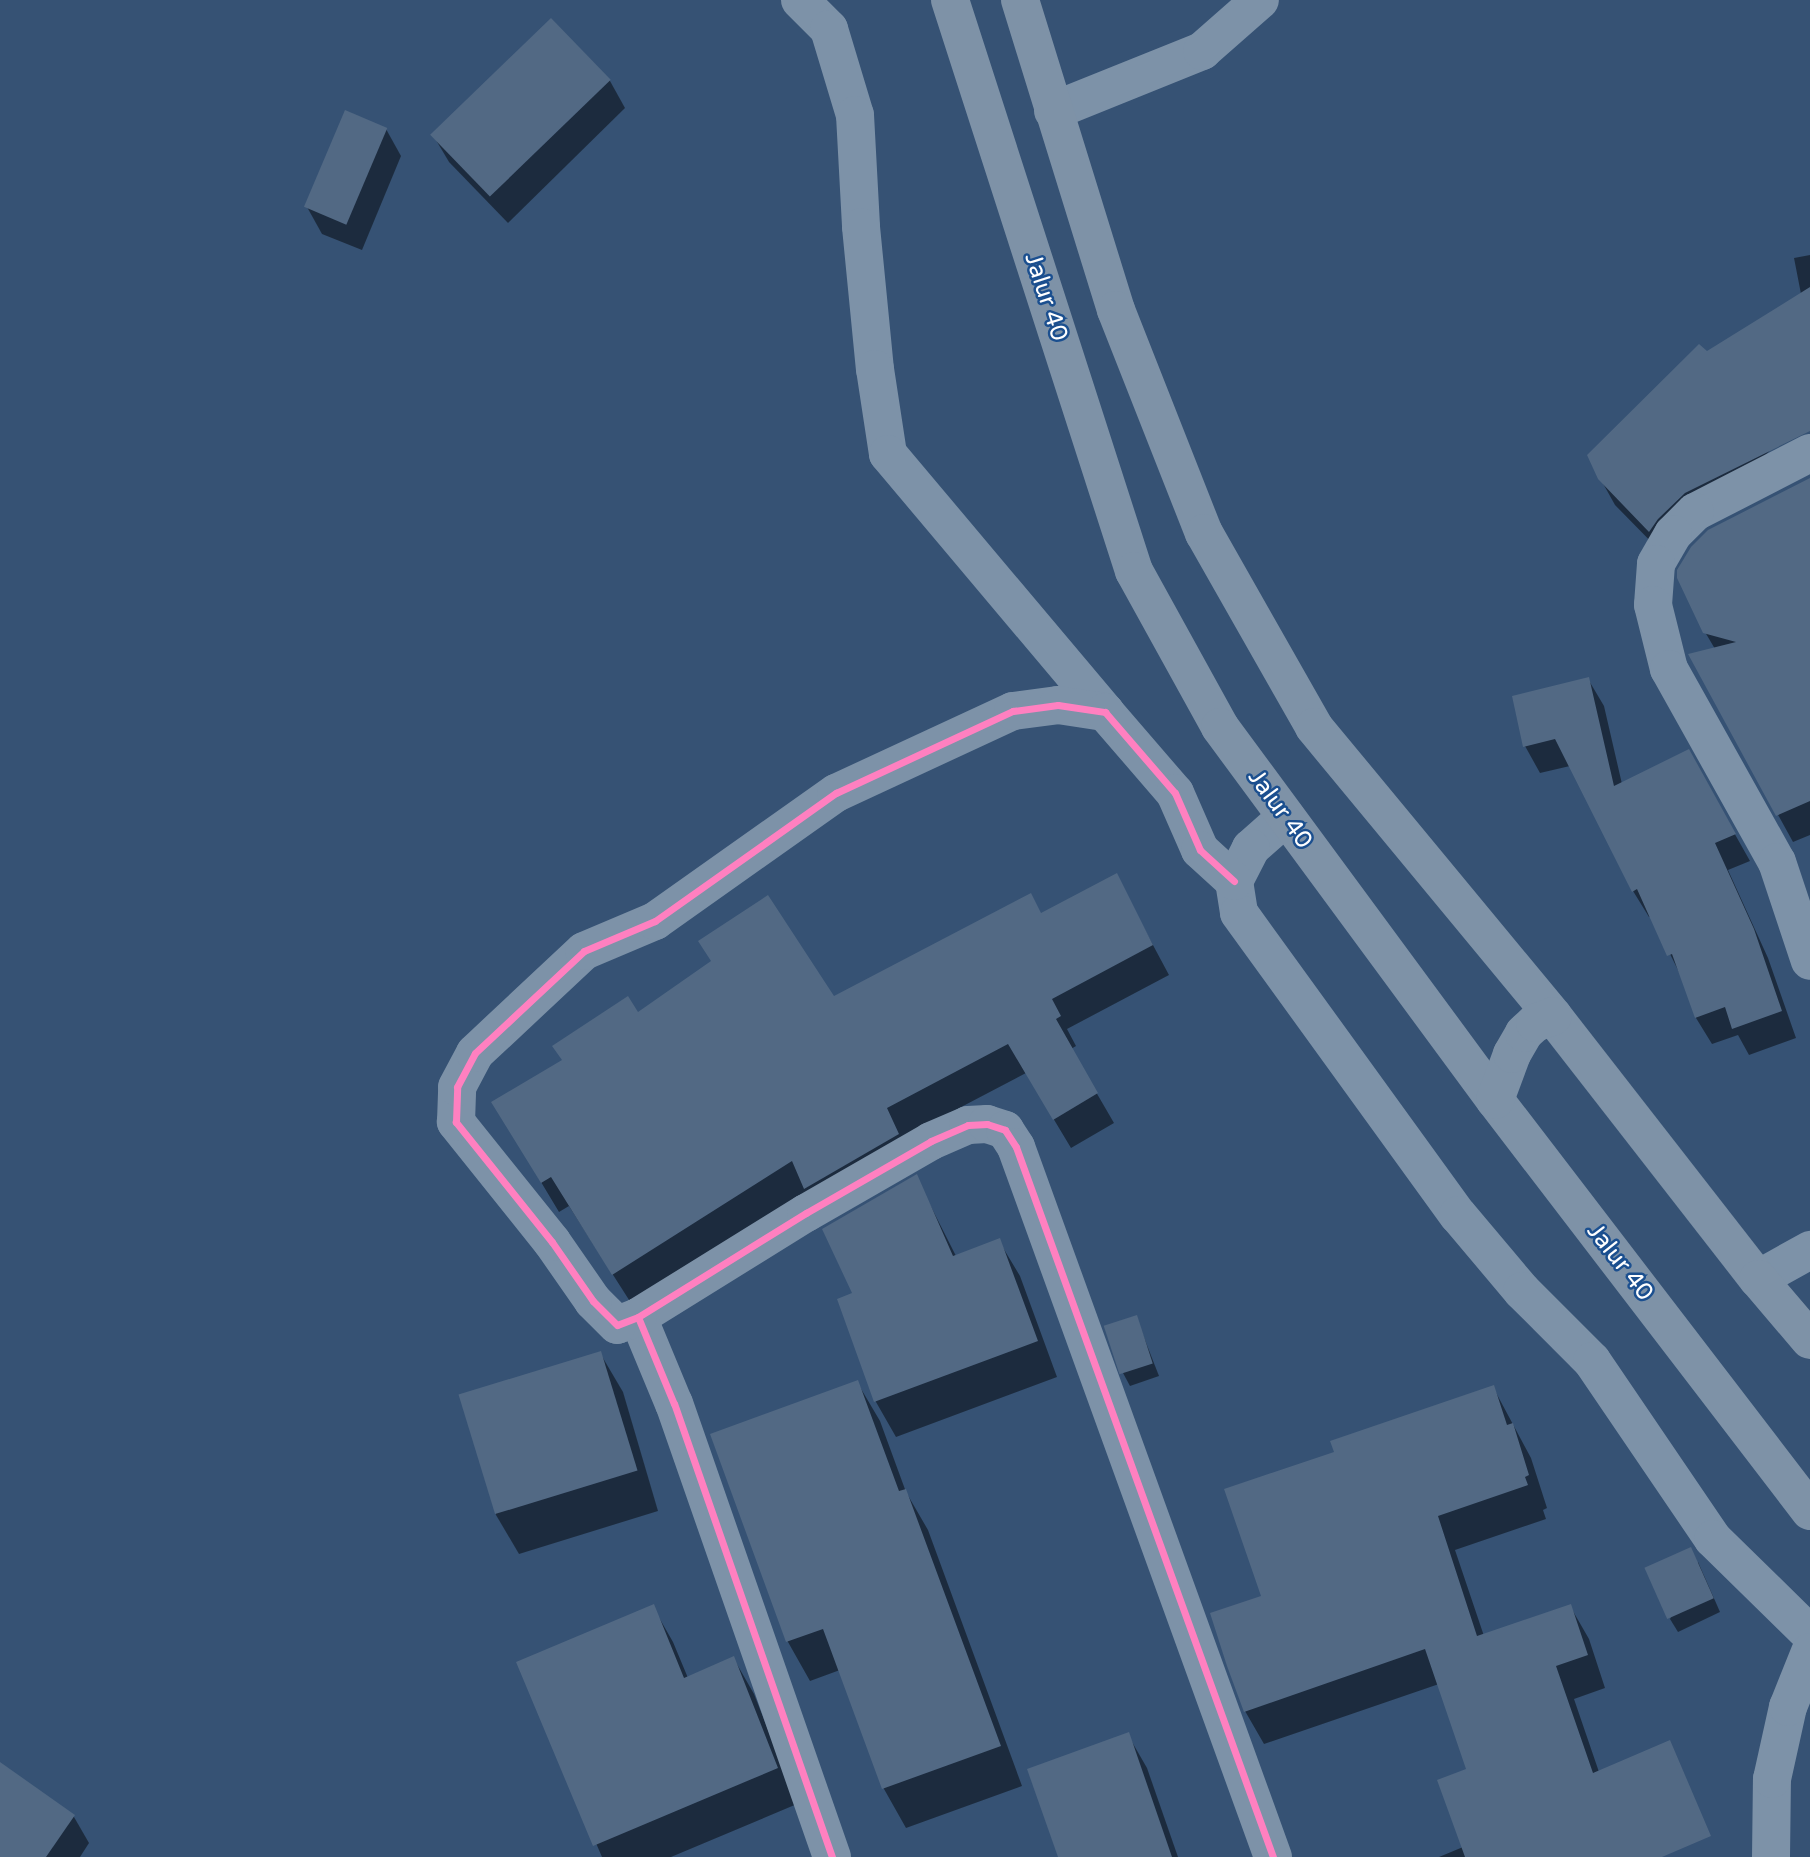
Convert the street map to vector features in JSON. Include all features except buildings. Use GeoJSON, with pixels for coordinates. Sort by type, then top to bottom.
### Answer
{"type":"FeatureCollection","features":[{"type":"Feature","properties":{"kind":"highway","name":"Jalur 40"},"geometry":{"type":"LineString","coordinates":[[950,0],[1134,571],[1220,727],[1495,1100],[1810,1511]]}},
{"type":"Feature","properties":{"kind":"highway"},"geometry":{"type":"LineString","coordinates":[[1020,0],[1116,310],[1204,533],[1314,727],[1553,1016],[1758,1279],[1810,1340]]}},
{"type":"Feature","properties":{"kind":"highway"},"geometry":{"type":"LineString","coordinates":[[1495,1100],[1512,1054],[1524,1033],[1535,1023],[1553,1016]]}},
{"type":"Feature","properties":{"kind":"street"},"geometry":{"type":"LineString","coordinates":[[800,0],[829,29],[855,115],[869,304],[888,454],[1175,793],[1200,850],[1234,881]]}},
{"type":"Feature","properties":{"kind":"street"},"geometry":{"type":"LineString","coordinates":[[1053,111],[1202,51],[1260,0]]}},
{"type":"Feature","properties":{"kind":"street"},"geometry":{"type":"LineString","coordinates":[[1810,453],[1695,512],[1672,534],[1657,564],[1653,605],[1669,669],[1777,862],[1810,961]]}},
{"type":"Feature","properties":{"kind":"street"},"geometry":{"type":"LineString","coordinates":[[1105,712],[1058,705],[1013,711],[836,793],[655,921],[584,951],[475,1053],[457,1087],[456,1122],[552,1242],[593,1301],[617,1325],[638,1317],[806,1213],[931,1142],[968,1125],[987,1124],[1005,1130],[1016,1147],[1273,1857]]}},
{"type":"Feature","properties":{"kind":"street"},"geometry":{"type":"LineString","coordinates":[[1286,817],[1251,848],[1234,881],[1239,913],[1458,1215],[1522,1292],[1591,1361],[1713,1539],[1810,1633]]}},
{"type":"Feature","properties":{"kind":"street"},"geometry":{"type":"LineString","coordinates":[[1758,1279],[1810,1250]]}},
{"type":"Feature","properties":{"kind":"street"},"geometry":{"type":"LineString","coordinates":[[638,1317],[674,1404],[832,1857]]}},
{"type":"Feature","properties":{"kind":"street"},"geometry":{"type":"LineString","coordinates":[[1771,1857],[1772,1779],[1788,1707],[1810,1652]]}},
{"type":"Feature","properties":{"kind":"cycle path"},"geometry":{"type":"LineString","coordinates":[[832,1857],[674,1404],[638,1317],[617,1325],[593,1301],[552,1242],[456,1122],[457,1087],[475,1053],[584,951],[655,921],[836,793],[1013,711],[1058,705],[1105,712],[1175,793],[1200,850],[1234,881]]}},
{"type":"Feature","properties":{"kind":"cycle path"},"geometry":{"type":"LineString","coordinates":[[638,1317],[806,1213],[931,1141],[968,1125],[987,1124],[1005,1130],[1016,1147],[1273,1857]]}}]}
